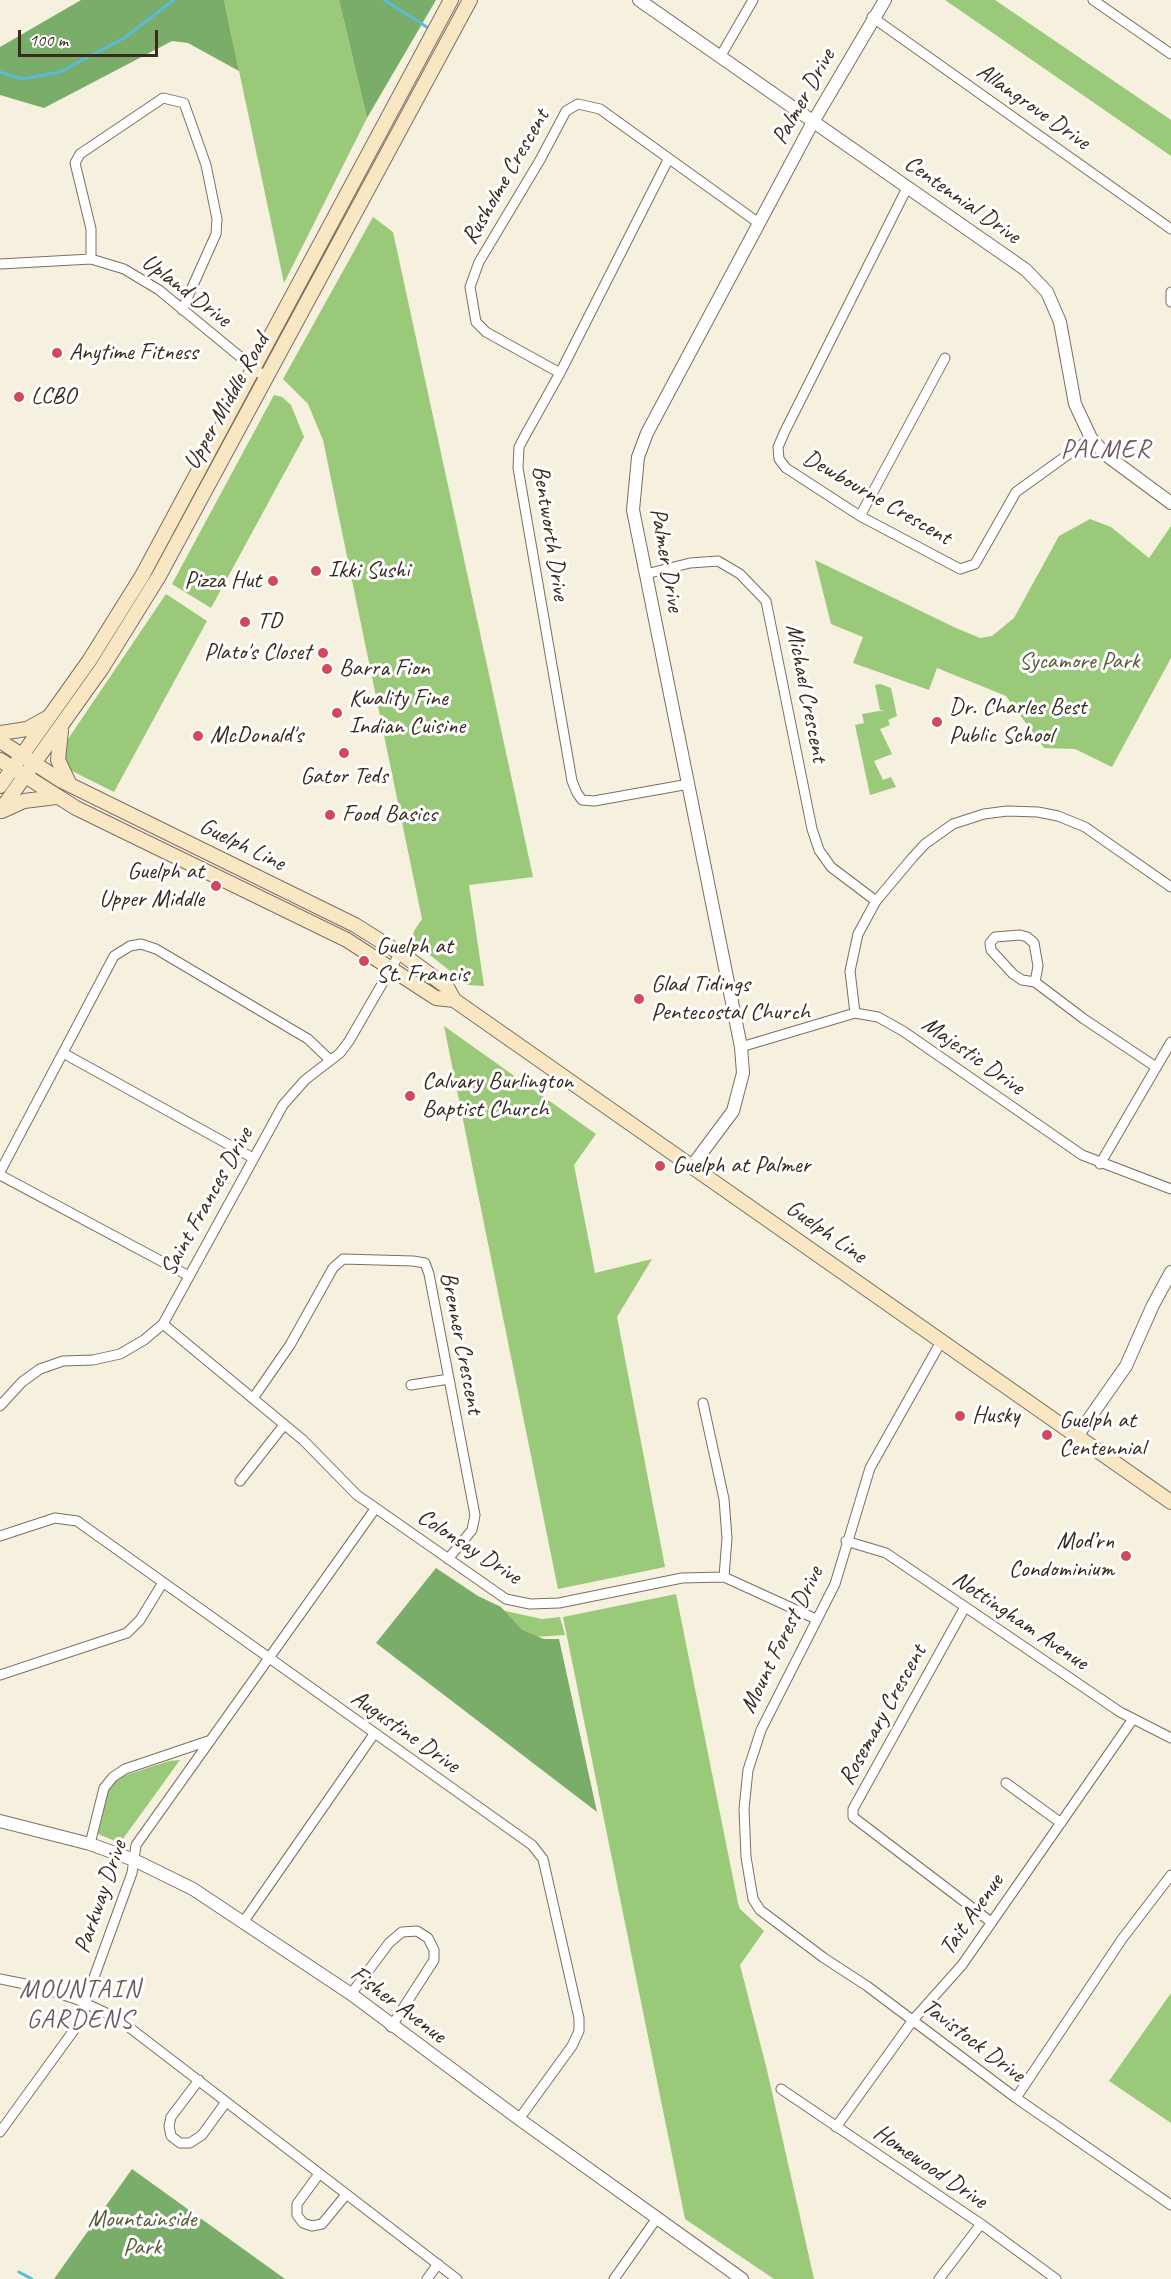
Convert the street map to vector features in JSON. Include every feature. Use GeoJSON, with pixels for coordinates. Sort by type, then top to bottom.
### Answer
{"type":"FeatureCollection","features":[{"type":"Feature","properties":{"kind":"main road","name":"Upper Middle Road"},"geometry":{"type":"LineString","coordinates":[[57,719],[142,576],[451,0]]}},
{"type":"Feature","properties":{"kind":"main road","name":"Upper Middle Road"},"geometry":{"type":"LineString","coordinates":[[0,812],[18,773],[137,613],[470,0]]}},
{"type":"Feature","properties":{"kind":"main road"},"geometry":{"type":"LineString","coordinates":[[0,733],[27,729],[57,719],[58,760],[70,785]]}},
{"type":"Feature","properties":{"kind":"main road","name":"Guelph Line"},"geometry":{"type":"LineString","coordinates":[[0,741],[27,761],[70,785],[355,925],[399,953],[447,987],[454,1000],[1171,1502]]}},
{"type":"Feature","properties":{"kind":"main road","name":"Guelph Line"},"geometry":{"type":"LineString","coordinates":[[0,760],[56,797],[347,940],[436,998],[454,1000]]}},
{"type":"Feature","properties":{"kind":"main road","name":"Upper Middle Road"},"geometry":{"type":"LineString","coordinates":[[0,786],[18,773]]}},
{"type":"Feature","properties":{"kind":"main road"},"geometry":{"type":"LineString","coordinates":[[0,812],[24,801],[56,797]]}},
{"type":"Feature","properties":{"kind":"main road"},"geometry":{"type":"LineString","coordinates":[[220,878],[250,873]]}},
{"type":"Feature","properties":{"kind":"street","name":"Centennial Drive"},"geometry":{"type":"LineString","coordinates":[[639,0],[1026,270],[1047,292],[1060,322],[1075,404],[1091,438],[1106,455],[1171,503]]}},
{"type":"Feature","properties":{"kind":"street"},"geometry":{"type":"LineString","coordinates":[[720,57],[753,0]]}},
{"type":"Feature","properties":{"kind":"street","name":"Palmer Drive"},"geometry":{"type":"LineString","coordinates":[[692,1166],[732,1111],[738,1099],[743,1073],[741,1047],[633,510],[638,457],[647,433],[813,122],[872,17],[885,0]]}},
{"type":"Feature","properties":{"kind":"street"},"geometry":{"type":"LineString","coordinates":[[1093,0],[1171,54]]}},
{"type":"Feature","properties":{"kind":"street","name":"Allangrove Drive"},"geometry":{"type":"LineString","coordinates":[[872,17],[1171,230]]}},
{"type":"Feature","properties":{"kind":"street"},"geometry":{"type":"LineString","coordinates":[[91,259],[91,229],[75,163],[80,154],[163,99],[184,103],[206,165],[217,219],[216,234],[182,310]]}},
{"type":"Feature","properties":{"kind":"street","name":"Rusholme Crescent"},"geometry":{"type":"LineString","coordinates":[[560,373],[500,341],[476,322],[470,287],[479,262],[566,111],[578,104],[600,109],[760,224]]}},
{"type":"Feature","properties":{"kind":"street","name":"Bentworth Drive"},"geometry":{"type":"LineString","coordinates":[[668,160],[560,373],[519,447],[518,468],[572,781],[582,800],[594,801],[689,784]]}},
{"type":"Feature","properties":{"kind":"street","name":"Dewbourne Crescent"},"geometry":{"type":"LineString","coordinates":[[908,188],[778,447],[778,459],[786,468],[860,516],[960,569],[975,564],[1016,492],[1091,438]]}},
{"type":"Feature","properties":{"kind":"street","name":"Upland Drive"},"geometry":{"type":"LineString","coordinates":[[0,264],[91,259],[124,269],[159,290],[266,378]]}},
{"type":"Feature","properties":{"kind":"street"},"geometry":{"type":"LineString","coordinates":[[1171,292],[1171,302]]}},
{"type":"Feature","properties":{"kind":"street"},"geometry":{"type":"LineString","coordinates":[[860,516],[945,358]]}},
{"type":"Feature","properties":{"kind":"street","name":"Michael Crescent"},"geometry":{"type":"LineString","coordinates":[[646,574],[690,563],[718,561],[740,574],[766,601],[812,829],[819,850],[831,867],[876,901]]}},
{"type":"Feature","properties":{"kind":"street"},"geometry":{"type":"LineString","coordinates":[[741,1047],[855,1013],[850,971],[858,934],[876,901],[925,844],[953,824],[984,814],[1007,811],[1038,812],[1085,827],[1171,887]]}},
{"type":"Feature","properties":{"kind":"street"},"geometry":{"type":"LineString","coordinates":[[1035,982],[1038,966],[1034,943],[1027,936],[995,937],[990,943],[999,961],[1022,980],[1035,982],[1156,1068]]}},
{"type":"Feature","properties":{"kind":"street"},"geometry":{"type":"LineString","coordinates":[[189,1276],[0,1173],[114,956],[130,946],[141,944],[156,949],[308,1039],[330,1060]]}},
{"type":"Feature","properties":{"kind":"street","name":"Saint Frances Drive"},"geometry":{"type":"LineString","coordinates":[[0,1406],[22,1382],[40,1369],[63,1361],[93,1360],[120,1354],[144,1340],[163,1324],[291,1093],[349,1041],[399,953]]}},
{"type":"Feature","properties":{"kind":"street","name":"Majestic Drive"},"geometry":{"type":"LineString","coordinates":[[855,1013],[878,1017],[903,1031],[1082,1155],[1100,1164],[1171,1189]]}},
{"type":"Feature","properties":{"kind":"street"},"geometry":{"type":"LineString","coordinates":[[1100,1164],[1171,1042]]}},
{"type":"Feature","properties":{"kind":"street"},"geometry":{"type":"LineString","coordinates":[[63,1053],[253,1158]]}},
{"type":"Feature","properties":{"kind":"street","name":"Brenner Crescent"},"geometry":{"type":"LineString","coordinates":[[254,1397],[290,1345],[333,1268],[343,1259],[425,1263],[476,1515],[472,1530],[448,1559]]}},
{"type":"Feature","properties":{"kind":"street"},"geometry":{"type":"LineString","coordinates":[[1077,1436],[1126,1366],[1153,1305],[1171,1272]]}},
{"type":"Feature","properties":{"kind":"street","name":"Colonsay Drive"},"geometry":{"type":"LineString","coordinates":[[163,1324],[254,1397],[303,1440],[338,1478],[375,1509],[506,1599],[530,1604],[559,1603],[681,1578],[724,1577],[816,1619]]}},
{"type":"Feature","properties":{"kind":"street","name":"Mount Forest Drive"},"geometry":{"type":"LineString","coordinates":[[755,1905],[746,1857],[744,1809],[748,1770],[761,1730],[835,1584],[846,1541],[870,1468],[887,1433],[942,1340]]}},
{"type":"Feature","properties":{"kind":"street"},"geometry":{"type":"LineString","coordinates":[[411,1385],[448,1378]]}},
{"type":"Feature","properties":{"kind":"street"},"geometry":{"type":"LineString","coordinates":[[703,1403],[724,1498],[727,1538],[724,1577]]}},
{"type":"Feature","properties":{"kind":"street"},"geometry":{"type":"LineString","coordinates":[[240,1481],[285,1425]]}},
{"type":"Feature","properties":{"kind":"street","name":"Parkway Drive"},"geometry":{"type":"LineString","coordinates":[[0,2132],[82,2019],[134,1860],[136,1845],[375,1509]]}},
{"type":"Feature","properties":{"kind":"street","name":"Augustine Drive"},"geometry":{"type":"LineString","coordinates":[[0,1536],[55,1518],[77,1521],[162,1584],[532,1845],[543,1859],[579,2018],[579,2031],[572,2046],[519,2119]]}},
{"type":"Feature","properties":{"kind":"street","name":"Nottingham Avenue"},"geometry":{"type":"LineString","coordinates":[[846,1541],[886,1553],[1133,1719],[1171,1738]]}},
{"type":"Feature","properties":{"kind":"street"},"geometry":{"type":"LineString","coordinates":[[0,1675],[127,1633],[140,1620],[162,1584]]}},
{"type":"Feature","properties":{"kind":"street","name":"Rosemary Crescent"},"geometry":{"type":"LineString","coordinates":[[966,1607],[853,1809],[853,1817],[991,1922]]}},
{"type":"Feature","properties":{"kind":"street","name":"Tait Avenue"},"geometry":{"type":"LineString","coordinates":[[836,2127],[914,2020],[962,1965],[1133,1719]]}},
{"type":"Feature","properties":{"kind":"street"},"geometry":{"type":"LineString","coordinates":[[244,1921],[374,1734]]}},
{"type":"Feature","properties":{"kind":"street","name":"Parkway Drive"},"geometry":{"type":"LineString","coordinates":[[90,1844],[104,1788],[113,1777],[125,1769],[211,1740]]}},
{"type":"Feature","properties":{"kind":"street"},"geometry":{"type":"LineString","coordinates":[[1006,1783],[1061,1823]]}},
{"type":"Feature","properties":{"kind":"street","name":"Fisher Avenue"},"geometry":{"type":"LineString","coordinates":[[0,1821],[90,1844],[134,1860],[193,1889],[351,1994],[391,2026],[742,2279]]}},
{"type":"Feature","properties":{"kind":"street"},"geometry":{"type":"LineString","coordinates":[[1016,2098],[1122,1939],[1171,1875]]}},
{"type":"Feature","properties":{"kind":"street","name":"Tavistock Drive"},"geometry":{"type":"LineString","coordinates":[[755,1905],[824,1958],[914,2020],[1016,2098],[1171,2205]]}},
{"type":"Feature","properties":{"kind":"street"},"geometry":{"type":"LineString","coordinates":[[351,1994],[389,1942],[402,1932],[417,1931],[428,1938],[434,1950],[434,1960],[391,2026]]}},
{"type":"Feature","properties":{"kind":"street"},"geometry":{"type":"LineString","coordinates":[[0,1979],[35,1986],[87,2003],[117,2018],[345,2196],[457,2279]]}},
{"type":"Feature","properties":{"kind":"street"},"geometry":{"type":"LineString","coordinates":[[199,2080],[171,2117],[169,2126],[171,2136],[180,2143],[190,2143],[202,2135],[226,2102]]}},
{"type":"Feature","properties":{"kind":"street","name":"Homewood Drive"},"geometry":{"type":"LineString","coordinates":[[781,2089],[981,2224],[1056,2279]]}},
{"type":"Feature","properties":{"kind":"street"},"geometry":{"type":"LineString","coordinates":[[319,2174],[297,2204],[297,2215],[303,2223],[312,2226],[322,2224],[345,2196]]}},
{"type":"Feature","properties":{"kind":"street"},"geometry":{"type":"LineString","coordinates":[[614,2279],[657,2218]]}},
{"type":"Feature","properties":{"kind":"street"},"geometry":{"type":"LineString","coordinates":[[939,2279],[981,2224]]}},
{"type":"Feature","properties":{"kind":"street"},"geometry":{"type":"LineString","coordinates":[[427,2279],[438,2264]]}},
{"type":"Feature","properties":{"kind":"green space"},"geometry":{"type":"Polygon","coordinates":[[[81,0],[224,0],[239,71],[188,43],[172,41],[44,108],[0,95],[0,47],[81,0]]]}},
{"type":"Feature","properties":{"kind":"green space"},"geometry":{"type":"Polygon","coordinates":[[[224,0],[339,0],[367,118],[284,283],[224,0]]]}},
{"type":"Feature","properties":{"kind":"green space"},"geometry":{"type":"Polygon","coordinates":[[[339,0],[436,0],[367,118],[339,0]]]}},
{"type":"Feature","properties":{"kind":"green space"},"geometry":{"type":"Polygon","coordinates":[[[945,0],[995,0],[1171,120],[1171,156],[945,0]]]}},
{"type":"Feature","properties":{"kind":"green space"},"geometry":{"type":"Polygon","coordinates":[[[373,217],[393,232],[533,877],[469,885],[484,986],[468,985],[412,941],[414,931],[422,919],[323,440],[308,404],[283,379],[373,217]]]}},
{"type":"Feature","properties":{"kind":"green space"},"geometry":{"type":"Polygon","coordinates":[[[274,395],[282,397],[291,405],[304,437],[211,608],[172,584],[274,395]]]}},
{"type":"Feature","properties":{"kind":"green space","name":"Sycamore Park"},"geometry":{"type":"Polygon","coordinates":[[[1090,519],[1111,527],[1149,558],[1171,526],[1171,658],[1112,767],[1075,749],[1044,748],[1006,696],[937,668],[929,690],[853,663],[863,637],[831,624],[815,560],[956,628],[980,638],[992,636],[1014,618],[1059,536],[1090,519]]]}},
{"type":"Feature","properties":{"kind":"green space"},"geometry":{"type":"Polygon","coordinates":[[[166,594],[207,621],[114,792],[70,770],[65,761],[64,745],[166,594]]]}},
{"type":"Feature","properties":{"kind":"green space"},"geometry":{"type":"Polygon","coordinates":[[[880,684],[891,688],[897,716],[888,720],[890,725],[880,729],[892,754],[874,761],[883,780],[891,777],[896,787],[870,795],[855,725],[864,723],[862,714],[885,710],[880,710],[875,685],[880,684]]]}},
{"type":"Feature","properties":{"kind":"green space"},"geometry":{"type":"Polygon","coordinates":[[[444,1026],[596,1134],[574,1165],[595,1273],[652,1259],[617,1317],[665,1567],[558,1589],[444,1026]]]}},
{"type":"Feature","properties":{"kind":"green space"},"geometry":{"type":"Polygon","coordinates":[[[436,1568],[478,1596],[501,1607],[522,1630],[544,1639],[559,1639],[597,1812],[376,1643],[436,1568]]]}},
{"type":"Feature","properties":{"kind":"green space"},"geometry":{"type":"Polygon","coordinates":[[[676,1594],[738,1903],[740,1909],[764,1931],[740,1965],[767,2070],[814,2279],[774,2279],[685,2219],[563,1617],[676,1594]]]}},
{"type":"Feature","properties":{"kind":"green space"},"geometry":{"type":"Polygon","coordinates":[[[501,1610],[542,1619],[560,1617],[565,1635],[534,1637],[522,1632],[501,1610]]]}},
{"type":"Feature","properties":{"kind":"green space"},"geometry":{"type":"Polygon","coordinates":[[[180,1760],[120,1843],[98,1834],[109,1787],[117,1778],[169,1761],[180,1760]]]}},
{"type":"Feature","properties":{"kind":"green space"},"geometry":{"type":"Polygon","coordinates":[[[1171,1993],[1171,2123],[1109,2081],[1171,1993]]]}},
{"type":"Feature","properties":{"kind":"green space","name":"Mountainside Park"},"geometry":{"type":"Polygon","coordinates":[[[132,2169],[285,2279],[54,2279],[132,2169]]]}},
{"type":"Feature","properties":{"kind":"waterway"},"geometry":{"type":"LineString","coordinates":[[0,72],[22,79],[60,72],[124,38],[174,0]]}},
{"type":"Feature","properties":{"kind":"waterway"},"geometry":{"type":"LineString","coordinates":[[384,0],[430,29]]}},
{"type":"Feature","properties":{"kind":"waterway"},"geometry":{"type":"LineString","coordinates":[[19,2272],[32,2279]]}},
{"type":"Feature","properties":{"kind":"place","name":"Anytime Fitness"},"geometry":{"type":"Point","coordinates":[57,353]}},
{"type":"Feature","properties":{"kind":"place","name":"LCBO"},"geometry":{"type":"Point","coordinates":[19,397]}},
{"type":"Feature","properties":{"kind":"place","name":"Ikki Sushi"},"geometry":{"type":"Point","coordinates":[316,571]}},
{"type":"Feature","properties":{"kind":"place","name":"Pizza Hut"},"geometry":{"type":"Point","coordinates":[273,581]}},
{"type":"Feature","properties":{"kind":"place","name":"TD"},"geometry":{"type":"Point","coordinates":[245,622]}},
{"type":"Feature","properties":{"kind":"place","name":"Plato's Closet"},"geometry":{"type":"Point","coordinates":[323,653]}},
{"type":"Feature","properties":{"kind":"place","name":"Barra Fion"},"geometry":{"type":"Point","coordinates":[327,669]}},
{"type":"Feature","properties":{"kind":"place","name":"Kwality Fine Indian Cuisine"},"geometry":{"type":"Point","coordinates":[337,713]}},
{"type":"Feature","properties":{"kind":"place","name":"Dr. Charles Best Public School"},"geometry":{"type":"Point","coordinates":[937,722]}},
{"type":"Feature","properties":{"kind":"place","name":"McDonald's"},"geometry":{"type":"Point","coordinates":[198,736]}},
{"type":"Feature","properties":{"kind":"place","name":"Gator Teds"},"geometry":{"type":"Point","coordinates":[344,753]}},
{"type":"Feature","properties":{"kind":"place","name":"Food Basics"},"geometry":{"type":"Point","coordinates":[330,815]}},
{"type":"Feature","properties":{"kind":"place","name":"Guelph at Upper Middle"},"geometry":{"type":"Point","coordinates":[216,886]}},
{"type":"Feature","properties":{"kind":"place","name":"Guelph at St. Francis"},"geometry":{"type":"Point","coordinates":[364,961]}},
{"type":"Feature","properties":{"kind":"place","name":"Glad Tidings Pentecostal Church"},"geometry":{"type":"Point","coordinates":[639,999]}},
{"type":"Feature","properties":{"kind":"place","name":"Calvary Burlington Baptist Church"},"geometry":{"type":"Point","coordinates":[410,1096]}},
{"type":"Feature","properties":{"kind":"place","name":"Guelph at Palmer"},"geometry":{"type":"Point","coordinates":[660,1166]}},
{"type":"Feature","properties":{"kind":"place","name":"Husky"},"geometry":{"type":"Point","coordinates":[960,1416]}},
{"type":"Feature","properties":{"kind":"place","name":"Guelph at Centennial"},"geometry":{"type":"Point","coordinates":[1047,1435]}},
{"type":"Feature","properties":{"kind":"place","name":"Mod’rn Condominium"},"geometry":{"type":"Point","coordinates":[1126,1556]}},
{"type":"Feature","properties":{"kind":"district","name":"PALMER"},"geometry":{"type":"Point","coordinates":[1106,450]}},
{"type":"Feature","properties":{"kind":"district","name":"MOUNTAIN GARDENS"},"geometry":{"type":"Point","coordinates":[80,2005]}}]}
